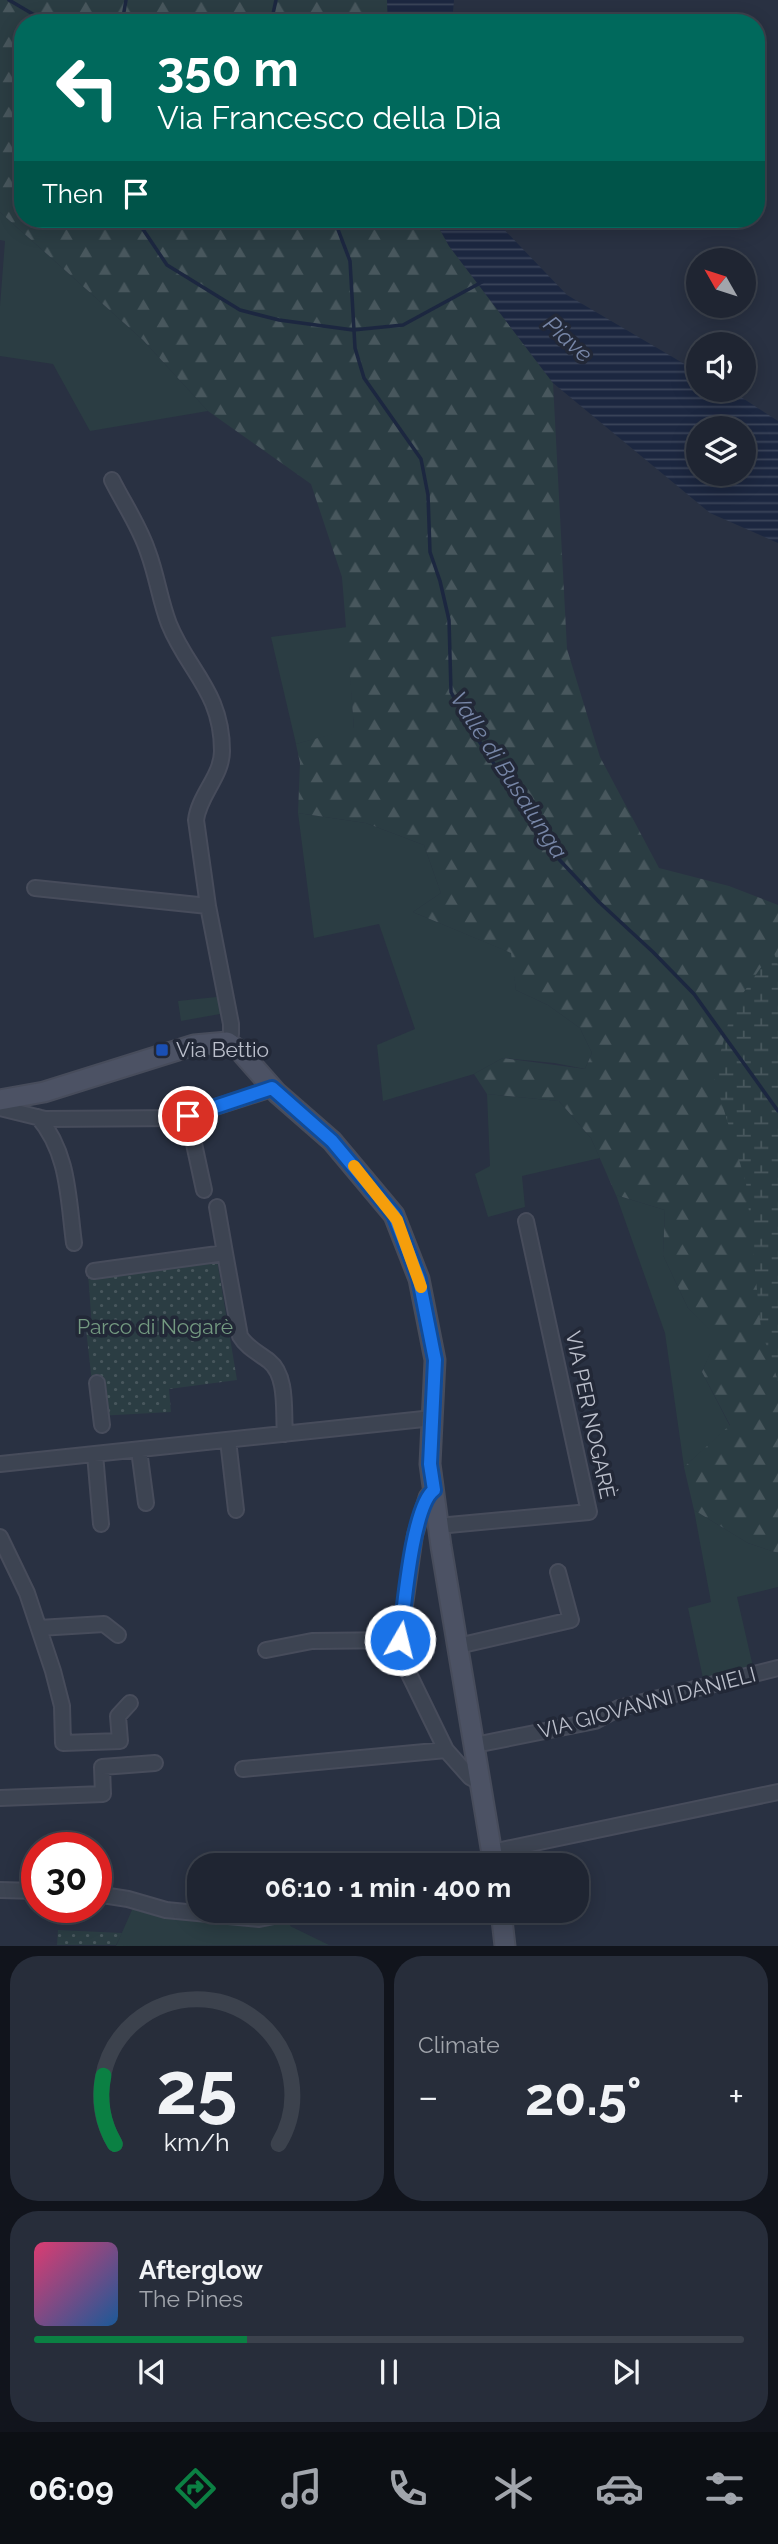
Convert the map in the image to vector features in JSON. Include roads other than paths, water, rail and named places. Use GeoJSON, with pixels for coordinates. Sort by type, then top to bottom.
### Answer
{"type":"FeatureCollection","features":[{"type":"Feature","properties":{"kind":"street"},"geometry":{"type":"LineString","coordinates":[[112,480],[148,550],[170,626],[205,683],[215,705],[222,741],[222,758],[199,806],[196,827],[231,1024],[231,1044],[272,1088],[332,1141],[397,1220],[419,1279],[435,1360],[430,1464],[492,1853]]}},
{"type":"Feature","properties":{"kind":"street"},"geometry":{"type":"LineString","coordinates":[[35,888],[208,906]]}},
{"type":"Feature","properties":{"kind":"street"},"geometry":{"type":"LineString","coordinates":[[0,1100],[44,1092],[194,1045],[231,1044]]}},
{"type":"Feature","properties":{"kind":"street"},"geometry":{"type":"LineString","coordinates":[[0,1108],[38,1117],[167,1118],[188,1116],[272,1088]]}},
{"type":"Feature","properties":{"kind":"street"},"geometry":{"type":"LineString","coordinates":[[188,1116],[204,1190]]}},
{"type":"Feature","properties":{"kind":"street"},"geometry":{"type":"LineString","coordinates":[[38,1117],[51,1133],[62,1158],[74,1243]]}},
{"type":"Feature","properties":{"kind":"street"},"geometry":{"type":"LineString","coordinates":[[217,1208],[240,1336],[279,1372],[285,1434]]}},
{"type":"Feature","properties":{"kind":"street","name":"VIA PER NOGARÈ"},"geometry":{"type":"LineString","coordinates":[[438,1526],[589,1512],[526,1222]]}},
{"type":"Feature","properties":{"kind":"street"},"geometry":{"type":"LineString","coordinates":[[94,1271],[225,1253]]}},
{"type":"Feature","properties":{"kind":"street"},"geometry":{"type":"LineString","coordinates":[[97,1383],[102,1425]]}},
{"type":"Feature","properties":{"kind":"street"},"geometry":{"type":"LineString","coordinates":[[0,1464],[432,1418]]}},
{"type":"Feature","properties":{"kind":"street"},"geometry":{"type":"LineString","coordinates":[[228,1440],[236,1510]]}},
{"type":"Feature","properties":{"kind":"street"},"geometry":{"type":"LineString","coordinates":[[139,1450],[146,1503]]}},
{"type":"Feature","properties":{"kind":"street"},"geometry":{"type":"LineString","coordinates":[[95,1454],[101,1524]]}},
{"type":"Feature","properties":{"kind":"street"},"geometry":{"type":"LineString","coordinates":[[434,1490],[427,1496],[415,1535],[400,1640],[408,1672],[446,1750],[470,1777],[481,1783]]}},
{"type":"Feature","properties":{"kind":"street"},"geometry":{"type":"LineString","coordinates":[[0,1537],[27,1593],[62,1706],[63,1743],[120,1741],[118,1716],[130,1703]]}},
{"type":"Feature","properties":{"kind":"street"},"geometry":{"type":"LineString","coordinates":[[458,1646],[571,1620],[558,1572]]}},
{"type":"Feature","properties":{"kind":"street"},"geometry":{"type":"LineString","coordinates":[[38,1628],[104,1624],[118,1635]]}},
{"type":"Feature","properties":{"kind":"street"},"geometry":{"type":"LineString","coordinates":[[265,1650],[312,1642],[400,1640]]}},
{"type":"Feature","properties":{"kind":"street","name":"VIA GIOVANNI DANIELI"},"geometry":{"type":"LineString","coordinates":[[475,1745],[596,1721],[619,1708],[778,1668]]}},
{"type":"Feature","properties":{"kind":"street"},"geometry":{"type":"LineString","coordinates":[[243,1769],[446,1750]]}},
{"type":"Feature","properties":{"kind":"street"},"geometry":{"type":"LineString","coordinates":[[0,1798],[103,1794],[102,1767],[155,1763]]}},
{"type":"Feature","properties":{"kind":"street"},"geometry":{"type":"LineString","coordinates":[[519,1853],[778,1792]]}},
{"type":"Feature","properties":{"kind":"street"},"geometry":{"type":"LineString","coordinates":[[0,1890],[21,1891]]}},
{"type":"Feature","properties":{"kind":"street"},"geometry":{"type":"LineString","coordinates":[[112,1896],[166,1910],[187,1912]]}},
{"type":"Feature","properties":{"kind":"street"},"geometry":{"type":"LineString","coordinates":[[502,1923],[505,1945]]}},
{"type":"Feature","properties":{"kind":"water"},"geometry":{"type":"Polygon","coordinates":[[[387,0],[454,0],[453,14],[388,14],[387,0]]]}},
{"type":"Feature","properties":{"kind":"water","name":"Piave"},"geometry":{"type":"Polygon","coordinates":[[[439,228],[503,228],[567,295],[686,365],[686,402],[749,402],[778,421],[778,543],[710,513],[553,383],[449,246],[439,228]]]}},
{"type":"Feature","properties":{"kind":"waterway"},"geometry":{"type":"LineString","coordinates":[[9,0],[33,14]]}},
{"type":"Feature","properties":{"kind":"waterway"},"geometry":{"type":"LineString","coordinates":[[124,14],[126,0]]}},
{"type":"Feature","properties":{"kind":"waterway","name":"Valle di Busalunga"},"geometry":{"type":"LineString","coordinates":[[273,14],[276,0]]}},
{"type":"Feature","properties":{"kind":"waterway"},"geometry":{"type":"LineString","coordinates":[[142,228],[167,265],[240,310],[279,320],[353,330],[403,325],[482,282]]}},
{"type":"Feature","properties":{"kind":"waterway","name":"Valle di Busalunga"},"geometry":{"type":"LineString","coordinates":[[337,228],[350,261],[355,348],[364,378],[421,459],[428,495],[430,552],[449,620],[451,692],[471,729],[554,854],[599,902],[694,994],[778,1111]]}},
{"type":"Feature","properties":{"kind":"place","name":"Via Bettio"},"geometry":{"type":"Point","coordinates":[162,1050]}},
{"type":"Feature","properties":{"kind":"park label","name":"Parco di Nogarè"},"geometry":{"type":"Point","coordinates":[155,1327]}}]}
